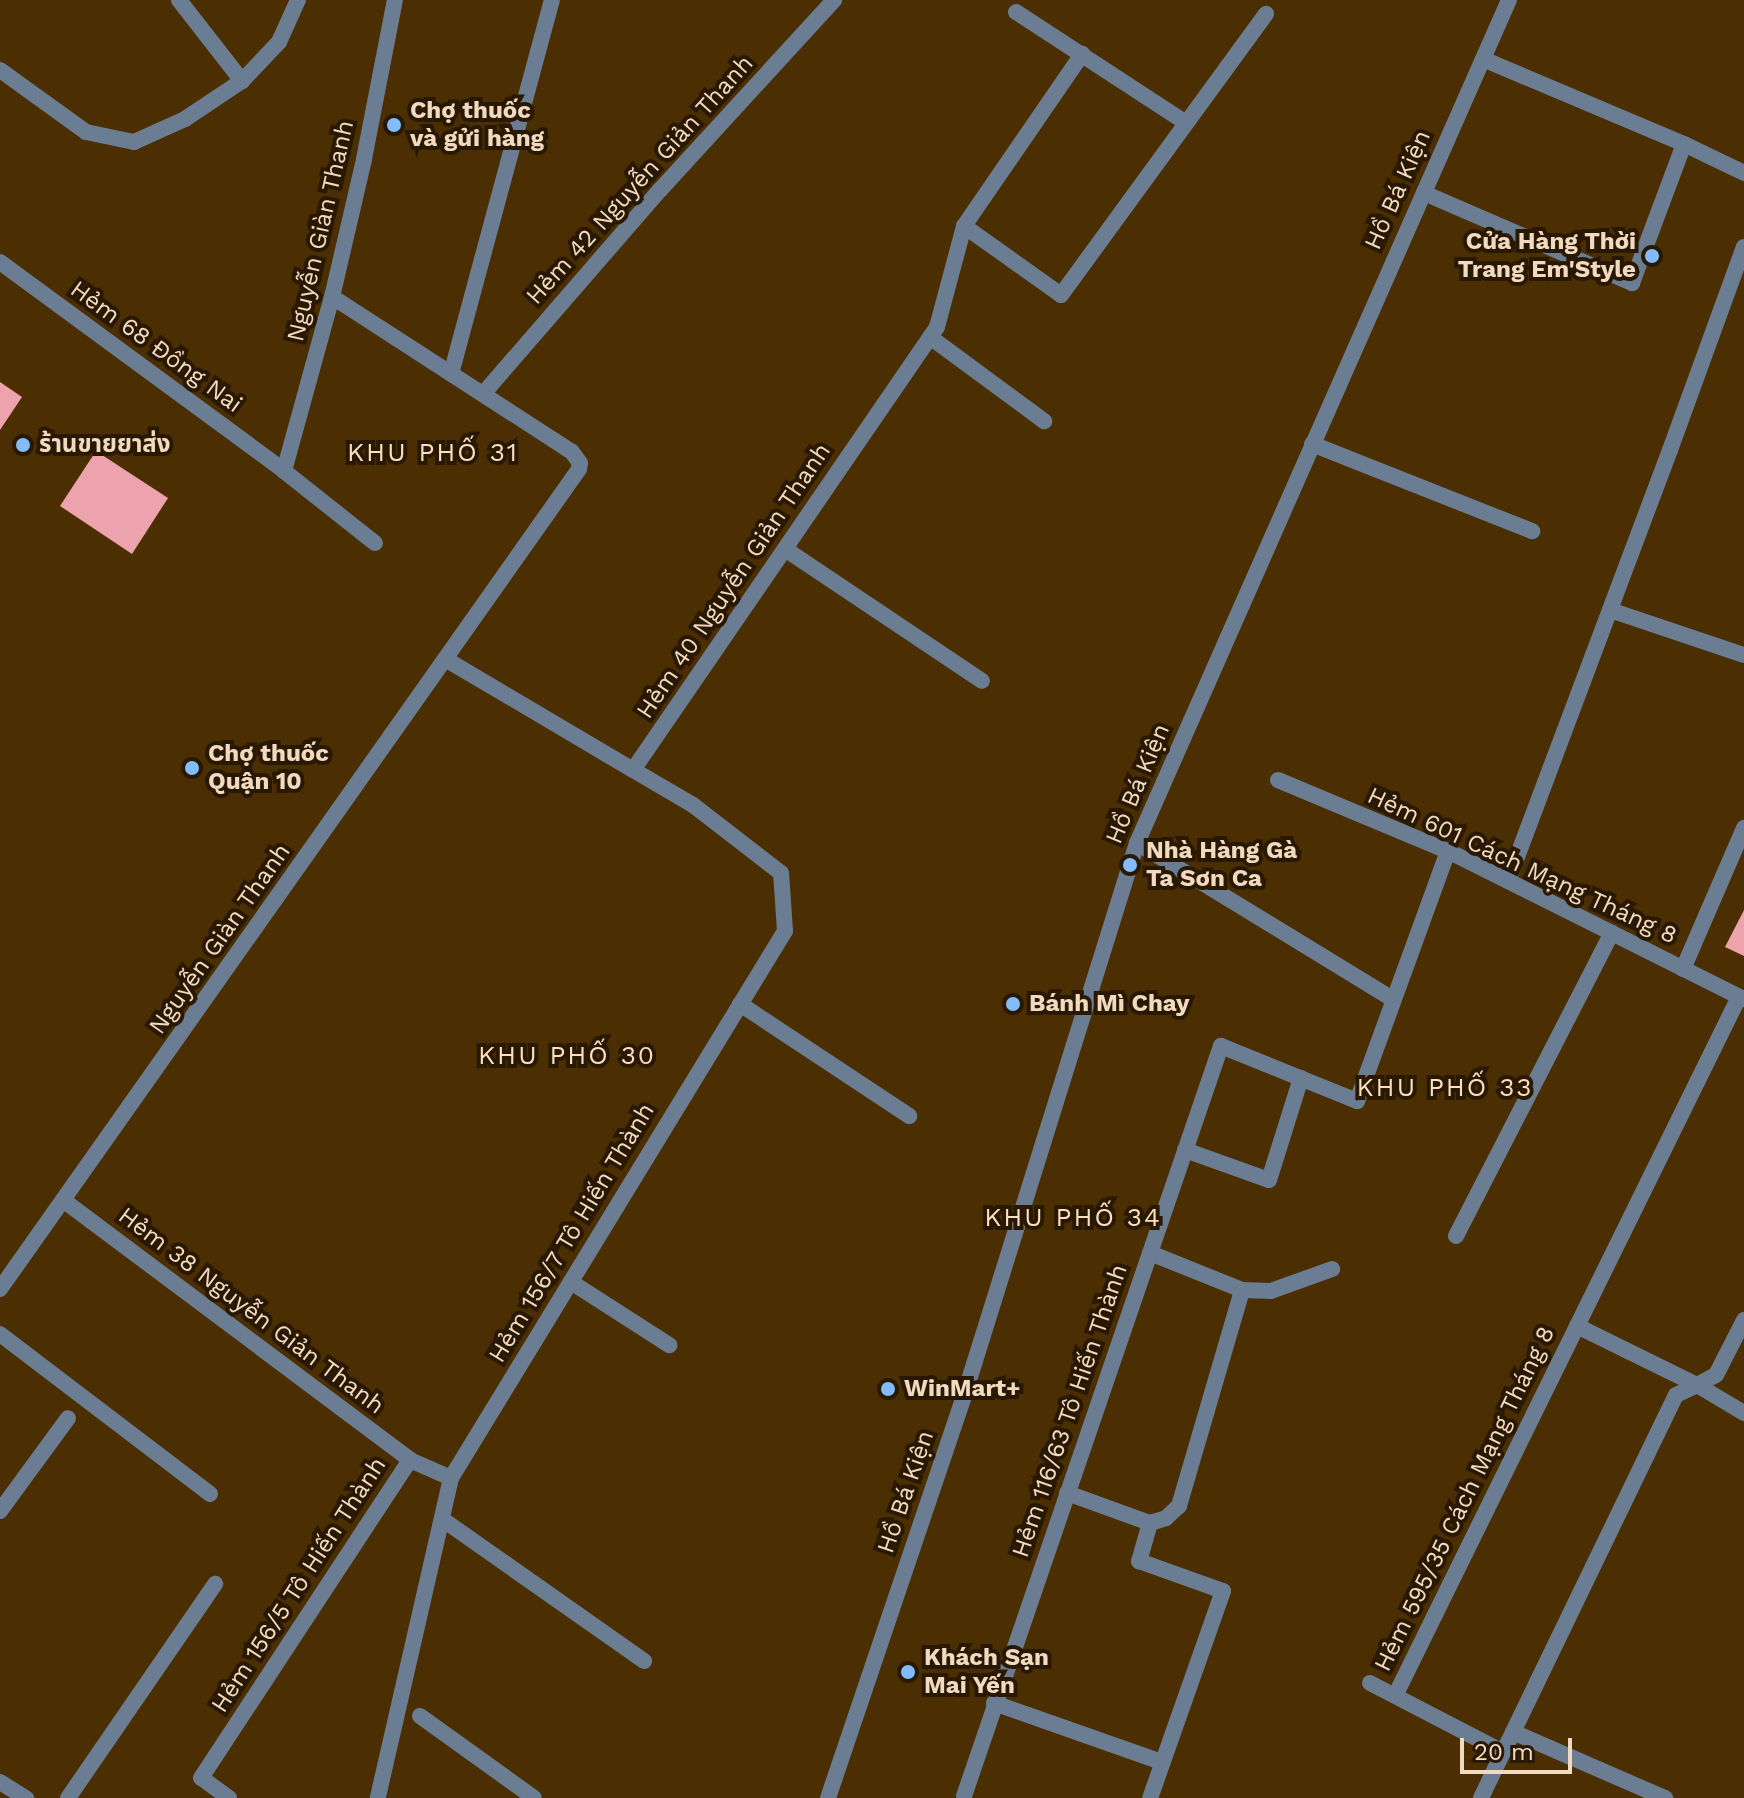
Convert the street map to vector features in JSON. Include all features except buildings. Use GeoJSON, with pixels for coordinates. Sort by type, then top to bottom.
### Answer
{"type":"FeatureCollection","features":[{"type":"Feature","properties":{"kind":"street"},"geometry":{"type":"LineString","coordinates":[[179,0],[242,81]]}},
{"type":"Feature","properties":{"kind":"street"},"geometry":{"type":"LineString","coordinates":[[0,70],[86,132],[134,142],[185,119],[242,81],[279,42],[298,0]]}},
{"type":"Feature","properties":{"kind":"street","name":"Nguyễn Giàn Thanh"},"geometry":{"type":"LineString","coordinates":[[284,471],[332,297],[364,159],[395,0]]}},
{"type":"Feature","properties":{"kind":"street"},"geometry":{"type":"LineString","coordinates":[[451,374],[552,0]]}},
{"type":"Feature","properties":{"kind":"street","name":"Hẻm 42 Nguyễn Giản Thanh"},"geometry":{"type":"LineString","coordinates":[[483,394],[660,190],[834,0]]}},
{"type":"Feature","properties":{"kind":"street","name":"Hồ Bá Kiện"},"geometry":{"type":"LineString","coordinates":[[828,1798],[968,1381],[1137,843],[1509,0]]}},
{"type":"Feature","properties":{"kind":"street"},"geometry":{"type":"LineString","coordinates":[[1016,12],[1186,123]]}},
{"type":"Feature","properties":{"kind":"street"},"geometry":{"type":"LineString","coordinates":[[964,226],[1061,295],[1266,14]]}},
{"type":"Feature","properties":{"kind":"street","name":"Hẻm 40 Nguyễn Giản Thanh"},"geometry":{"type":"LineString","coordinates":[[633,770],[937,327],[964,226],[1082,54]]}},
{"type":"Feature","properties":{"kind":"street"},"geometry":{"type":"LineString","coordinates":[[1483,59],[1684,144],[1744,173]]}},
{"type":"Feature","properties":{"kind":"street"},"geometry":{"type":"LineString","coordinates":[[1424,193],[1632,283],[1684,144]]}},
{"type":"Feature","properties":{"kind":"street"},"geometry":{"type":"LineString","coordinates":[[1508,881],[1740,271],[1744,247]]}},
{"type":"Feature","properties":{"kind":"street","name":"Hẻm 68 Đồng Nai"},"geometry":{"type":"LineString","coordinates":[[0,262],[284,471],[375,543]]}},
{"type":"Feature","properties":{"kind":"street"},"geometry":{"type":"LineString","coordinates":[[332,297],[483,394]]}},
{"type":"Feature","properties":{"kind":"street"},"geometry":{"type":"LineString","coordinates":[[930,337],[1044,421]]}},
{"type":"Feature","properties":{"kind":"street","name":"Nguyễn Giàn Thanh"},"geometry":{"type":"LineString","coordinates":[[0,1289],[577,475],[580,463],[572,452],[483,394]]}},
{"type":"Feature","properties":{"kind":"street"},"geometry":{"type":"LineString","coordinates":[[1312,444],[1532,531]]}},
{"type":"Feature","properties":{"kind":"street"},"geometry":{"type":"LineString","coordinates":[[785,549],[982,681]]}},
{"type":"Feature","properties":{"kind":"street"},"geometry":{"type":"LineString","coordinates":[[1610,610],[1742,650]]}},
{"type":"Feature","properties":{"kind":"street"},"geometry":{"type":"LineString","coordinates":[[447,660],[633,770]]}},
{"type":"Feature","properties":{"kind":"street","name":"Hẻm 156/7 Tô Hiến Thành"},"geometry":{"type":"LineString","coordinates":[[451,1478],[785,931],[781,873],[693,805],[633,770]]}},
{"type":"Feature","properties":{"kind":"street","name":"Hẻm 601 Cách Mạng Tháng 8"},"geometry":{"type":"LineString","coordinates":[[1278,780],[1448,851],[1741,998]]}},
{"type":"Feature","properties":{"kind":"street"},"geometry":{"type":"LineString","coordinates":[[1683,969],[1744,828]]}},
{"type":"Feature","properties":{"kind":"street"},"geometry":{"type":"LineString","coordinates":[[1137,843],[1393,999],[1448,851]]}},
{"type":"Feature","properties":{"kind":"street"},"geometry":{"type":"LineString","coordinates":[[1456,1236],[1612,933]]}},
{"type":"Feature","properties":{"kind":"street","name":"Hẻm 595/35 Cách Mạng Tháng 8"},"geometry":{"type":"LineString","coordinates":[[1396,1694],[1741,998]]}},
{"type":"Feature","properties":{"kind":"street","name":"Hẻm 116/63 Tô Hiến Thành"},"geometry":{"type":"LineString","coordinates":[[964,1796],[1221,1046],[1357,1101],[1393,999]]}},
{"type":"Feature","properties":{"kind":"street"},"geometry":{"type":"LineString","coordinates":[[740,1004],[909,1116]]}},
{"type":"Feature","properties":{"kind":"street"},"geometry":{"type":"LineString","coordinates":[[1185,1150],[1269,1180],[1301,1078]]}},
{"type":"Feature","properties":{"kind":"street","name":"Hẻm 38 Nguyễn Giản Thanh"},"geometry":{"type":"LineString","coordinates":[[63,1200],[410,1460]]}},
{"type":"Feature","properties":{"kind":"street"},"geometry":{"type":"LineString","coordinates":[[1150,1253],[1242,1290],[1271,1291],[1332,1269]]}},
{"type":"Feature","properties":{"kind":"street"},"geometry":{"type":"LineString","coordinates":[[571,1282],[669,1345]]}},
{"type":"Feature","properties":{"kind":"street"},"geometry":{"type":"LineString","coordinates":[[1067,1493],[1150,1523],[1166,1518],[1179,1506],[1242,1290]]}},
{"type":"Feature","properties":{"kind":"street"},"geometry":{"type":"LineString","coordinates":[[1481,1798],[1676,1395],[1716,1375],[1744,1320]]}},
{"type":"Feature","properties":{"kind":"street"},"geometry":{"type":"LineString","coordinates":[[1577,1326],[1697,1385],[1744,1413]]}},
{"type":"Feature","properties":{"kind":"street"},"geometry":{"type":"LineString","coordinates":[[0,1334],[210,1494]]}},
{"type":"Feature","properties":{"kind":"street"},"geometry":{"type":"LineString","coordinates":[[0,1511],[6,1491],[68,1418]]}},
{"type":"Feature","properties":{"kind":"street","name":"Hẻm 156/5 Tô Hiến Thành"},"geometry":{"type":"LineString","coordinates":[[229,1798],[201,1778],[410,1460],[451,1478]]}},
{"type":"Feature","properties":{"kind":"street"},"geometry":{"type":"LineString","coordinates":[[378,1798],[451,1478]]}},
{"type":"Feature","properties":{"kind":"street"},"geometry":{"type":"LineString","coordinates":[[442,1519],[644,1661]]}},
{"type":"Feature","properties":{"kind":"street"},"geometry":{"type":"LineString","coordinates":[[1150,1523],[1139,1561],[1223,1591],[1150,1798]]}},
{"type":"Feature","properties":{"kind":"street"},"geometry":{"type":"LineString","coordinates":[[68,1798],[215,1584]]}},
{"type":"Feature","properties":{"kind":"street"},"geometry":{"type":"LineString","coordinates":[[1370,1683],[1503,1752]]}},
{"type":"Feature","properties":{"kind":"street"},"geometry":{"type":"LineString","coordinates":[[994,1703],[1162,1762]]}},
{"type":"Feature","properties":{"kind":"street"},"geometry":{"type":"LineString","coordinates":[[420,1716],[534,1798]]}},
{"type":"Feature","properties":{"kind":"street"},"geometry":{"type":"LineString","coordinates":[[1513,1732],[1665,1798]]}},
{"type":"Feature","properties":{"kind":"street"},"geometry":{"type":"LineString","coordinates":[[0,1782],[26,1798]]}},
{"type":"Feature","properties":{"kind":"place","name":"Chợ thuốc và gửi hàng"},"geometry":{"type":"Point","coordinates":[394,125]}},
{"type":"Feature","properties":{"kind":"place","name":"Cửa Hàng Thời Trang Em'Style"},"geometry":{"type":"Point","coordinates":[1652,256]}},
{"type":"Feature","properties":{"kind":"place","name":"ร้านขายยาส่ง"},"geometry":{"type":"Point","coordinates":[23,445]}},
{"type":"Feature","properties":{"kind":"place","name":"Chợ thuốc Quận 10"},"geometry":{"type":"Point","coordinates":[192,768]}},
{"type":"Feature","properties":{"kind":"place","name":"Nhà Hàng Gà Ta Sơn Ca"},"geometry":{"type":"Point","coordinates":[1130,865]}},
{"type":"Feature","properties":{"kind":"place","name":"Bánh Mì Chay"},"geometry":{"type":"Point","coordinates":[1013,1004]}},
{"type":"Feature","properties":{"kind":"place","name":"WinMart+"},"geometry":{"type":"Point","coordinates":[888,1389]}},
{"type":"Feature","properties":{"kind":"place","name":"Khách Sạn Mai Yến"},"geometry":{"type":"Point","coordinates":[908,1672]}},
{"type":"Feature","properties":{"kind":"district","name":"KHU PHỐ 31"},"geometry":{"type":"Point","coordinates":[433,453]}},
{"type":"Feature","properties":{"kind":"district","name":"KHU PHỐ 30"},"geometry":{"type":"Point","coordinates":[567,1056]}},
{"type":"Feature","properties":{"kind":"district","name":"KHU PHỐ 33"},"geometry":{"type":"Point","coordinates":[1445,1088]}},
{"type":"Feature","properties":{"kind":"district","name":"KHU PHỐ 34"},"geometry":{"type":"Point","coordinates":[1073,1218]}}]}
